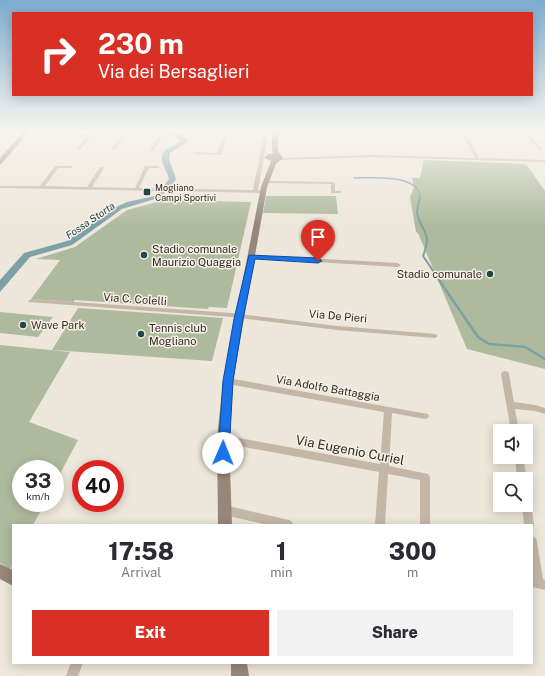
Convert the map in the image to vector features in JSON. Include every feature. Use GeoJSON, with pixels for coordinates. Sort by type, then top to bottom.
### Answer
{"type":"FeatureCollection","features":[{"type":"Feature","properties":{"kind":"street"},"geometry":{"type":"LineString","coordinates":[[225,524],[223,439],[228,381],[251,257],[264,162]]}},
{"type":"Feature","properties":{"kind":"street"},"geometry":{"type":"LineString","coordinates":[[261,189],[273,162]]}},
{"type":"Feature","properties":{"kind":"street"},"geometry":{"type":"LineString","coordinates":[[41,188],[57,167],[71,167]]}},
{"type":"Feature","properties":{"kind":"street"},"geometry":{"type":"LineString","coordinates":[[136,190],[147,167],[157,167]]}},
{"type":"Feature","properties":{"kind":"street"},"geometry":{"type":"LineString","coordinates":[[88,189],[102,168]]}},
{"type":"Feature","properties":{"kind":"street"},"geometry":{"type":"LineString","coordinates":[[0,187],[170,191],[261,189],[333,183],[333,192],[340,192]]}},
{"type":"Feature","properties":{"kind":"street"},"geometry":{"type":"LineString","coordinates":[[251,257],[398,265]]}},
{"type":"Feature","properties":{"kind":"street","name":"Via C. Colelli"},"geometry":{"type":"LineString","coordinates":[[31,302],[239,316]]}},
{"type":"Feature","properties":{"kind":"street","name":"Via De Pieri"},"geometry":{"type":"LineString","coordinates":[[239,316],[337,328],[436,336]]}},
{"type":"Feature","properties":{"kind":"street"},"geometry":{"type":"LineString","coordinates":[[505,374],[514,424]]}},
{"type":"Feature","properties":{"kind":"street","name":"Via Adolfo Battaggia"},"geometry":{"type":"LineString","coordinates":[[228,381],[425,416]]}},
{"type":"Feature","properties":{"kind":"street"},"geometry":{"type":"LineString","coordinates":[[511,405],[535,408],[545,412]]}},
{"type":"Feature","properties":{"kind":"street"},"geometry":{"type":"LineString","coordinates":[[380,524],[388,410]]}},
{"type":"Feature","properties":{"kind":"street","name":"Via Eugenio Curiel"},"geometry":{"type":"LineString","coordinates":[[223,439],[425,477],[425,524]]}},
{"type":"Feature","properties":{"kind":"street"},"geometry":{"type":"LineString","coordinates":[[224,510],[286,524]]}},
{"type":"Feature","properties":{"kind":"street"},"geometry":{"type":"LineString","coordinates":[[527,512],[529,524]]}},
{"type":"Feature","properties":{"kind":"street"},"geometry":{"type":"LineString","coordinates":[[533,549],[538,583]]}},
{"type":"Feature","properties":{"kind":"street"},"geometry":{"type":"LineString","coordinates":[[0,571],[12,577]]}},
{"type":"Feature","properties":{"kind":"street"},"geometry":{"type":"LineString","coordinates":[[72,676],[77,664]]}},
{"type":"Feature","properties":{"kind":"street"},"geometry":{"type":"LineString","coordinates":[[239,664],[240,676]]}},
{"type":"Feature","properties":{"kind":"green space","name":"Stadio comunale"},"geometry":{"type":"Polygon","coordinates":[[[424,162],[526,164],[545,191],[545,369],[467,349],[418,233],[416,232],[410,197],[414,187],[412,178],[420,178],[424,162]]]}},
{"type":"Feature","properties":{"kind":"green space"},"geometry":{"type":"Polygon","coordinates":[[[266,196],[336,196],[338,214],[263,213],[266,196]]]}},
{"type":"Feature","properties":{"kind":"green space","name":"Stadio comunale Maurizio Quaggia"},"geometry":{"type":"Polygon","coordinates":[[[164,200],[251,202],[227,308],[209,307],[208,309],[75,300],[73,302],[31,299],[60,260],[36,259],[75,247],[127,210],[164,200]]]}},
{"type":"Feature","properties":{"kind":"green space","name":"Tennis club Mogliano"},"geometry":{"type":"Polygon","coordinates":[[[78,308],[223,318],[212,361],[52,350],[78,308]]]}},
{"type":"Feature","properties":{"kind":"green space","name":"Wave Park"},"geometry":{"type":"Polygon","coordinates":[[[0,312],[53,317],[38,337],[0,333],[0,312]]]}},
{"type":"Feature","properties":{"kind":"green space"},"geometry":{"type":"Polygon","coordinates":[[[0,345],[70,352],[29,422],[78,440],[64,466],[64,460],[12,460],[12,512],[40,512],[34,524],[12,524],[12,566],[10,569],[0,563],[0,345]]]}},
{"type":"Feature","properties":{"kind":"water"},"geometry":{"type":"Polygon","coordinates":[[[162,162],[170,162],[176,179],[170,188],[158,198],[122,209],[72,245],[30,257],[0,292],[0,280],[24,253],[67,241],[116,207],[127,202],[154,196],[169,179],[162,162]]]}},
{"type":"Feature","properties":{"kind":"waterway"},"geometry":{"type":"LineString","coordinates":[[354,178],[382,178],[403,181],[412,184],[418,190],[420,198]]}},
{"type":"Feature","properties":{"kind":"waterway"},"geometry":{"type":"LineString","coordinates":[[420,198],[417,213],[427,237],[426,248],[423,256],[440,281]]}},
{"type":"Feature","properties":{"kind":"waterway"},"geometry":{"type":"LineString","coordinates":[[439,280],[478,337],[489,344],[525,347],[545,359]]}},
{"type":"Feature","properties":{"kind":"place","name":"Mogliano Campi Sportivi"},"geometry":{"type":"Point","coordinates":[147,192]}},
{"type":"Feature","properties":{"kind":"place","name":"Stadio comunale Maurizio Quaggia"},"geometry":{"type":"Point","coordinates":[144,255]}},
{"type":"Feature","properties":{"kind":"place","name":"Stadio comunale"},"geometry":{"type":"Point","coordinates":[490,274]}},
{"type":"Feature","properties":{"kind":"place","name":"Wave Park"},"geometry":{"type":"Point","coordinates":[23,325]}},
{"type":"Feature","properties":{"kind":"place","name":"Tennis club Mogliano"},"geometry":{"type":"Point","coordinates":[141,334]}},
{"type":"Feature","properties":{"kind":"route"},"geometry":{"type":"LineString","coordinates":[[223,453],[228,381],[238,319],[251,257],[318,261]]}},
{"type":"Feature","properties":{"kind":"water label","name":"Fossa Storta"},"geometry":{"type":"Point","coordinates":[90,220]}}]}
